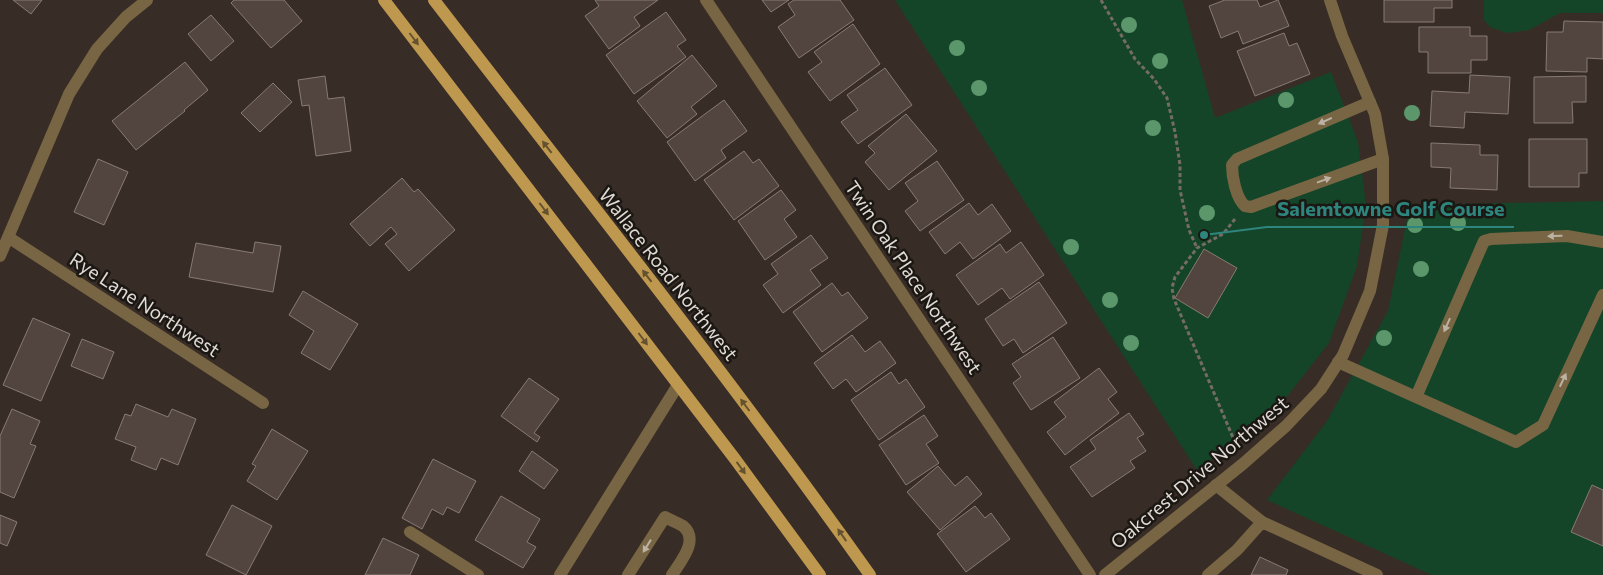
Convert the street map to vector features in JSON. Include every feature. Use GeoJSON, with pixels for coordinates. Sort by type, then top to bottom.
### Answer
{"type":"FeatureCollection","features":[{"type":"Feature","properties":{"kind":"main road"},"geometry":{"type":"LineString","coordinates":[[384,0],[678,385],[820,575]]}},
{"type":"Feature","properties":{"kind":"main road","name":"Wallace Road Northwest"},"geometry":{"type":"LineString","coordinates":[[434,0],[695,337],[870,575]]}},
{"type":"Feature","properties":{"kind":"street"},"geometry":{"type":"LineString","coordinates":[[0,256],[69,94],[97,49],[126,17],[147,0]]}},
{"type":"Feature","properties":{"kind":"street","name":"Twin Oak Place Northwest"},"geometry":{"type":"LineString","coordinates":[[706,0],[1090,575]]}},
{"type":"Feature","properties":{"kind":"street","name":"Oakcrest Drive Northwest"},"geometry":{"type":"LineString","coordinates":[[1105,575],[1286,426],[1321,389],[1338,362],[1370,291],[1383,225],[1383,159],[1375,114],[1342,36],[1330,0]]}},
{"type":"Feature","properties":{"kind":"street"},"geometry":{"type":"LineString","coordinates":[[1370,102],[1237,159],[1232,165],[1232,170],[1240,202],[1244,206],[1251,207],[1383,159]]}},
{"type":"Feature","properties":{"kind":"street"},"geometry":{"type":"LineString","coordinates":[[1416,397],[1484,242],[1491,239],[1567,236],[1603,242]]}},
{"type":"Feature","properties":{"kind":"street","name":"Rye Lane Northwest"},"geometry":{"type":"LineString","coordinates":[[8,237],[263,403]]}},
{"type":"Feature","properties":{"kind":"street"},"geometry":{"type":"LineString","coordinates":[[1338,362],[1516,442],[1543,425],[1603,295]]}},
{"type":"Feature","properties":{"kind":"street"},"geometry":{"type":"LineString","coordinates":[[560,575],[678,385]]}},
{"type":"Feature","properties":{"kind":"street"},"geometry":{"type":"LineString","coordinates":[[1216,485],[1262,522],[1377,575]]}},
{"type":"Feature","properties":{"kind":"street"},"geometry":{"type":"LineString","coordinates":[[628,575],[665,517],[684,527],[690,541],[688,548],[672,575]]}},
{"type":"Feature","properties":{"kind":"street"},"geometry":{"type":"LineString","coordinates":[[1208,575],[1237,550],[1262,522]]}},
{"type":"Feature","properties":{"kind":"street"},"geometry":{"type":"LineString","coordinates":[[410,532],[478,575]]}},
{"type":"Feature","properties":{"kind":"path"},"geometry":{"type":"LineString","coordinates":[[1101,0],[1135,59],[1154,79],[1167,98],[1180,165],[1180,190],[1189,230],[1197,248]]}},
{"type":"Feature","properties":{"kind":"path"},"geometry":{"type":"LineString","coordinates":[[1236,444],[1174,299],[1172,288],[1175,277],[1197,248],[1224,234],[1244,206]]}},
{"type":"Feature","properties":{"kind":"green space"},"geometry":{"type":"Polygon","coordinates":[[[895,0],[1182,0],[1215,118],[1331,72],[1358,142],[1366,205],[1357,266],[1329,343],[1278,408],[1197,470],[895,0]]]}},
{"type":"Feature","properties":{"kind":"green space"},"geometry":{"type":"Polygon","coordinates":[[[1484,0],[1603,0],[1603,13],[1560,13],[1529,30],[1507,33],[1490,27],[1484,20],[1484,0]]]}},
{"type":"Feature","properties":{"kind":"green space"},"geometry":{"type":"Polygon","coordinates":[[[1603,201],[1603,575],[1432,575],[1267,500],[1327,421],[1388,311],[1410,205],[1603,201]]]}},
{"type":"Feature","properties":{"kind":"building"},"geometry":{"type":"Polygon","coordinates":[[[13,0],[42,0],[31,14],[13,0]]]}},
{"type":"Feature","properties":{"kind":"building"},"geometry":{"type":"Polygon","coordinates":[[[234,0],[284,0],[302,21],[271,48],[231,3],[234,0]]]}},
{"type":"Feature","properties":{"kind":"building"},"geometry":{"type":"Polygon","coordinates":[[[595,0],[658,0],[634,17],[640,26],[609,49],[585,16],[599,6],[595,0]]]}},
{"type":"Feature","properties":{"kind":"building"},"geometry":{"type":"Polygon","coordinates":[[[762,0],[789,0],[771,12],[762,0]]]}},
{"type":"Feature","properties":{"kind":"building"},"geometry":{"type":"Polygon","coordinates":[[[794,0],[840,0],[854,20],[799,58],[778,27],[795,15],[788,4],[794,0]]]}},
{"type":"Feature","properties":{"kind":"building"},"geometry":{"type":"Polygon","coordinates":[[[1225,0],[1257,0],[1260,7],[1278,0],[1289,26],[1243,44],[1238,31],[1221,38],[1209,6],[1225,0]]]}},
{"type":"Feature","properties":{"kind":"building"},"geometry":{"type":"Polygon","coordinates":[[[1384,0],[1452,0],[1452,8],[1434,8],[1434,22],[1384,22],[1384,0]]]}},
{"type":"Feature","properties":{"kind":"building"},"geometry":{"type":"Polygon","coordinates":[[[666,12],[686,40],[677,46],[686,57],[634,94],[606,55],[666,12]]]}},
{"type":"Feature","properties":{"kind":"building"},"geometry":{"type":"Polygon","coordinates":[[[211,15],[234,41],[211,61],[188,34],[211,15]]]}},
{"type":"Feature","properties":{"kind":"building"},"geometry":{"type":"Polygon","coordinates":[[[1564,21],[1603,22],[1603,59],[1587,58],[1587,72],[1546,71],[1547,32],[1563,32],[1564,21]]]}},
{"type":"Feature","properties":{"kind":"building"},"geometry":{"type":"Polygon","coordinates":[[[853,24],[880,64],[830,101],[808,72],[822,62],[814,52],[853,24]]]}},
{"type":"Feature","properties":{"kind":"building"},"geometry":{"type":"Polygon","coordinates":[[[1419,27],[1470,27],[1470,36],[1487,36],[1487,60],[1471,60],[1471,73],[1428,73],[1428,52],[1419,52],[1419,27]]]}},
{"type":"Feature","properties":{"kind":"building"},"geometry":{"type":"Polygon","coordinates":[[[1284,33],[1289,46],[1297,43],[1310,74],[1255,96],[1237,51],[1284,33]]]}},
{"type":"Feature","properties":{"kind":"building"},"geometry":{"type":"Polygon","coordinates":[[[692,55],[717,86],[691,107],[697,114],[667,138],[637,101],[692,55]]]}},
{"type":"Feature","properties":{"kind":"building"},"geometry":{"type":"Polygon","coordinates":[[[185,62],[208,90],[136,150],[112,121],[185,62]]]}},
{"type":"Feature","properties":{"kind":"building"},"geometry":{"type":"Polygon","coordinates":[[[885,68],[912,105],[858,144],[841,122],[858,110],[847,95],[885,68]]]}},
{"type":"Feature","properties":{"kind":"building"},"geometry":{"type":"Polygon","coordinates":[[[1470,75],[1510,77],[1508,114],[1465,112],[1464,128],[1430,126],[1432,91],[1469,93],[1470,75]]]}},
{"type":"Feature","properties":{"kind":"building"},"geometry":{"type":"Polygon","coordinates":[[[325,76],[328,99],[344,97],[351,151],[316,156],[309,105],[302,106],[298,80],[325,76]]]}},
{"type":"Feature","properties":{"kind":"building"},"geometry":{"type":"Polygon","coordinates":[[[1586,76],[1586,102],[1572,102],[1573,123],[1534,123],[1534,77],[1586,76]]]}},
{"type":"Feature","properties":{"kind":"building"},"geometry":{"type":"Polygon","coordinates":[[[273,83],[292,102],[260,132],[241,113],[273,83]]]}},
{"type":"Feature","properties":{"kind":"building"},"geometry":{"type":"Polygon","coordinates":[[[724,100],[747,131],[721,150],[726,158],[695,181],[667,142],[724,100]]]}},
{"type":"Feature","properties":{"kind":"building"},"geometry":{"type":"Polygon","coordinates":[[[906,114],[937,151],[889,190],[865,162],[875,153],[868,146],[906,114]]]}},
{"type":"Feature","properties":{"kind":"building"},"geometry":{"type":"Polygon","coordinates":[[[1529,139],[1587,139],[1587,173],[1579,173],[1579,187],[1529,187],[1529,139]]]}},
{"type":"Feature","properties":{"kind":"building"},"geometry":{"type":"Polygon","coordinates":[[[1431,143],[1480,145],[1480,155],[1498,155],[1497,190],[1450,188],[1451,168],[1431,167],[1431,143]]]}},
{"type":"Feature","properties":{"kind":"building"},"geometry":{"type":"Polygon","coordinates":[[[744,151],[753,163],[759,159],[779,186],[734,220],[704,180],[744,151]]]}},
{"type":"Feature","properties":{"kind":"building"},"geometry":{"type":"Polygon","coordinates":[[[98,159],[128,172],[104,225],[74,212],[98,159]]]}},
{"type":"Feature","properties":{"kind":"building"},"geometry":{"type":"Polygon","coordinates":[[[937,161],[964,200],[920,231],[905,211],[918,201],[905,183],[937,161]]]}},
{"type":"Feature","properties":{"kind":"building"},"geometry":{"type":"Polygon","coordinates":[[[402,178],[414,192],[418,189],[455,230],[409,271],[385,244],[397,234],[391,227],[370,246],[350,224],[402,178]]]}},
{"type":"Feature","properties":{"kind":"building"},"geometry":{"type":"Polygon","coordinates":[[[781,190],[796,210],[784,219],[797,237],[765,260],[738,221],[781,190]]]}},
{"type":"Feature","properties":{"kind":"building"},"geometry":{"type":"Polygon","coordinates":[[[969,203],[978,215],[992,204],[1011,231],[973,259],[960,242],[945,254],[929,232],[969,203]]]}},
{"type":"Feature","properties":{"kind":"building"},"geometry":{"type":"Polygon","coordinates":[[[811,235],[828,258],[810,270],[821,285],[783,313],[763,285],[778,274],[771,264],[811,235]]]}},
{"type":"Feature","properties":{"kind":"building"},"geometry":{"type":"Polygon","coordinates":[[[255,242],[281,246],[273,292],[189,277],[196,243],[253,253],[255,242]]]}},
{"type":"Feature","properties":{"kind":"building"},"geometry":{"type":"Polygon","coordinates":[[[1021,242],[1044,275],[1010,299],[1002,288],[978,305],[956,275],[1000,244],[1006,253],[1021,242]]]}},
{"type":"Feature","properties":{"kind":"building"},"geometry":{"type":"Polygon","coordinates":[[[1204,249],[1237,268],[1208,318],[1175,298],[1204,249]]]}},
{"type":"Feature","properties":{"kind":"building"},"geometry":{"type":"Polygon","coordinates":[[[1039,282],[1067,323],[1023,353],[1014,339],[1003,346],[985,319],[1039,282]]]}},
{"type":"Feature","properties":{"kind":"building"},"geometry":{"type":"Polygon","coordinates":[[[832,283],[842,296],[848,292],[868,318],[822,352],[793,312],[832,283]]]}},
{"type":"Feature","properties":{"kind":"building"},"geometry":{"type":"Polygon","coordinates":[[[303,291],[358,324],[330,370],[301,353],[314,331],[289,315],[303,291]]]}},
{"type":"Feature","properties":{"kind":"building"},"geometry":{"type":"Polygon","coordinates":[[[33,318],[70,334],[41,401],[3,385],[33,318]]]}},
{"type":"Feature","properties":{"kind":"building"},"geometry":{"type":"Polygon","coordinates":[[[852,335],[865,352],[880,341],[896,363],[856,392],[846,379],[833,389],[814,363],[852,335]]]}},
{"type":"Feature","properties":{"kind":"building"},"geometry":{"type":"Polygon","coordinates":[[[1053,337],[1080,378],[1031,410],[1013,383],[1021,377],[1012,364],[1053,337]]]}},
{"type":"Feature","properties":{"kind":"building"},"geometry":{"type":"Polygon","coordinates":[[[82,339],[114,352],[103,379],[71,366],[82,339]]]}},
{"type":"Feature","properties":{"kind":"building"},"geometry":{"type":"Polygon","coordinates":[[[1099,368],[1117,392],[1108,399],[1119,413],[1065,455],[1047,432],[1066,417],[1054,402],[1099,368]]]}},
{"type":"Feature","properties":{"kind":"building"},"geometry":{"type":"Polygon","coordinates":[[[891,372],[899,384],[906,379],[925,407],[879,440],[851,400],[891,372]]]}},
{"type":"Feature","properties":{"kind":"building"},"geometry":{"type":"Polygon","coordinates":[[[529,378],[559,399],[534,433],[540,437],[537,442],[501,416],[529,378]]]}},
{"type":"Feature","properties":{"kind":"building"},"geometry":{"type":"Polygon","coordinates":[[[136,404],[168,417],[172,409],[196,419],[178,465],[161,458],[156,470],[131,460],[136,447],[115,439],[125,414],[131,416],[136,404]]]}},
{"type":"Feature","properties":{"kind":"building"},"geometry":{"type":"Polygon","coordinates":[[[12,409],[40,421],[30,444],[36,446],[14,498],[0,492],[0,436],[12,409]]]}},
{"type":"Feature","properties":{"kind":"building"},"geometry":{"type":"Polygon","coordinates":[[[1129,413],[1144,434],[1137,438],[1146,451],[1130,461],[1135,468],[1092,497],[1070,467],[1096,449],[1090,440],[1129,413]]]}},
{"type":"Feature","properties":{"kind":"building"},"geometry":{"type":"Polygon","coordinates":[[[924,415],[938,436],[926,444],[939,463],[906,485],[879,445],[924,415]]]}},
{"type":"Feature","properties":{"kind":"building"},"geometry":{"type":"Polygon","coordinates":[[[272,429],[308,451],[277,500],[247,481],[256,466],[252,464],[272,429]]]}},
{"type":"Feature","properties":{"kind":"building"},"geometry":{"type":"Polygon","coordinates":[[[532,451],[558,470],[544,489],[519,471],[532,451]]]}},
{"type":"Feature","properties":{"kind":"building"},"geometry":{"type":"Polygon","coordinates":[[[433,459],[476,481],[459,513],[447,507],[443,515],[432,509],[422,529],[402,518],[433,459]]]}},
{"type":"Feature","properties":{"kind":"building"},"geometry":{"type":"Polygon","coordinates":[[[938,466],[955,486],[967,476],[982,494],[940,530],[907,492],[938,466]]]}},
{"type":"Feature","properties":{"kind":"building"},"geometry":{"type":"Polygon","coordinates":[[[1592,485],[1603,490],[1603,546],[1571,532],[1592,485]]]}},
{"type":"Feature","properties":{"kind":"building"},"geometry":{"type":"Polygon","coordinates":[[[501,496],[540,519],[527,542],[536,547],[523,568],[475,540],[501,496]]]}},
{"type":"Feature","properties":{"kind":"building"},"geometry":{"type":"Polygon","coordinates":[[[232,505],[272,526],[246,575],[206,555],[232,505]]]}},
{"type":"Feature","properties":{"kind":"building"},"geometry":{"type":"Polygon","coordinates":[[[975,506],[985,518],[991,513],[1010,539],[966,572],[937,534],[975,506]]]}},
{"type":"Feature","properties":{"kind":"building"},"geometry":{"type":"Polygon","coordinates":[[[0,515],[17,522],[7,546],[0,543],[0,515]]]}},
{"type":"Feature","properties":{"kind":"building"},"geometry":{"type":"Polygon","coordinates":[[[383,538],[419,555],[410,575],[365,575],[383,538]]]}},
{"type":"Feature","properties":{"kind":"building"},"geometry":{"type":"Polygon","coordinates":[[[1260,557],[1288,570],[1286,575],[1251,575],[1260,557]]]}},
{"type":"Feature","properties":{"kind":"place","name":"Salemtowne Golf Course"},"geometry":{"type":"Point","coordinates":[1204,235]}}]}
